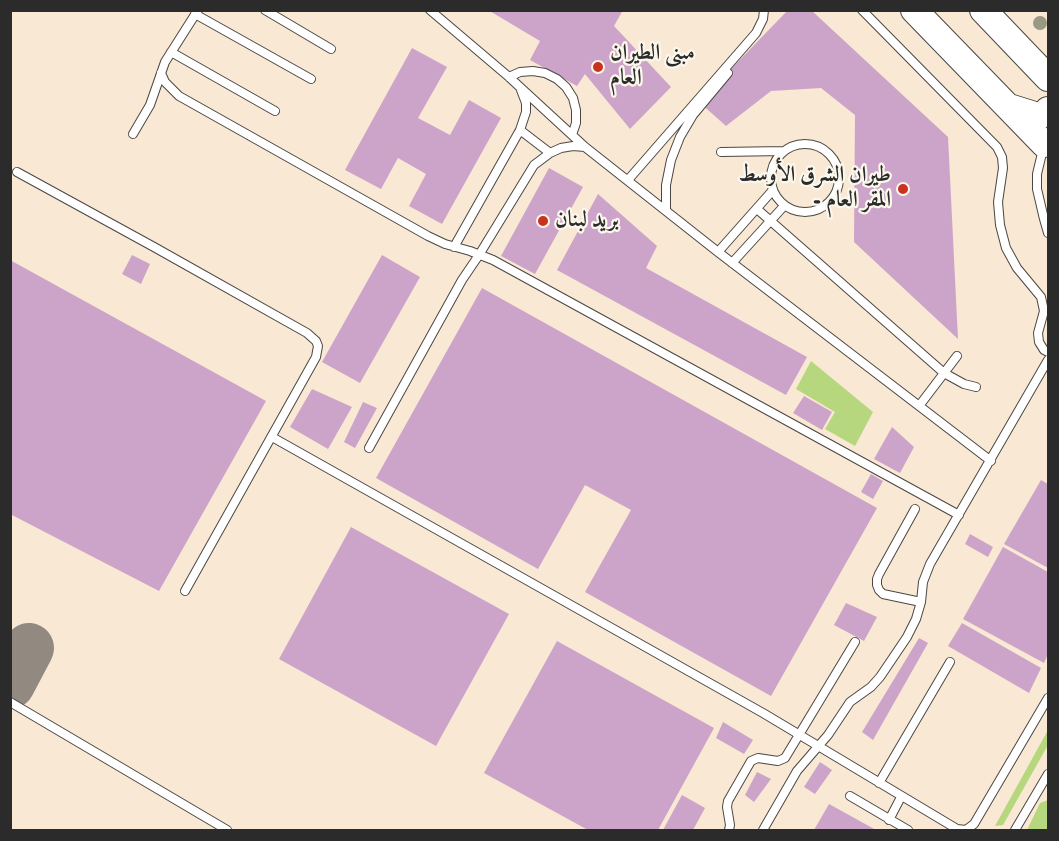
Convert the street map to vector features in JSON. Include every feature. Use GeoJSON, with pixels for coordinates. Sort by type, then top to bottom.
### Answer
{"type":"FeatureCollection","features":[{"type":"Feature","properties":{"kind":"highway"},"geometry":{"type":"LineString","coordinates":[[914,10],[1009,107],[1046,140]]}},
{"type":"Feature","properties":{"kind":"highway"},"geometry":{"type":"LineString","coordinates":[[982,10],[1046,79]]}},
{"type":"Feature","properties":{"kind":"highway"},"geometry":{"type":"LineString","coordinates":[[1009,107],[1038,116],[1048,110]]}},
{"type":"Feature","properties":{"kind":"lane"},"geometry":{"type":"LineString","coordinates":[[265,10],[331,49]]}},
{"type":"Feature","properties":{"kind":"lane"},"geometry":{"type":"LineString","coordinates":[[430,10],[585,147],[732,263],[991,461]]}},
{"type":"Feature","properties":{"kind":"lane"},"geometry":{"type":"LineString","coordinates":[[627,180],[756,33],[764,10]]}},
{"type":"Feature","properties":{"kind":"lane"},"geometry":{"type":"LineString","coordinates":[[861,10],[997,147],[1002,157],[1003,168],[998,202],[1000,225],[1006,248],[1017,268],[1041,297],[1044,311],[1038,333],[1044,350],[1048,352]]}},
{"type":"Feature","properties":{"kind":"lane"},"geometry":{"type":"LineString","coordinates":[[133,135],[150,105],[171,52],[196,12],[311,79]]}},
{"type":"Feature","properties":{"kind":"lane"},"geometry":{"type":"LineString","coordinates":[[666,210],[671,160],[680,137],[693,115],[720,84],[747,44]]}},
{"type":"Feature","properties":{"kind":"lane"},"geometry":{"type":"LineString","coordinates":[[171,52],[275,111]]}},
{"type":"Feature","properties":{"kind":"lane"},"geometry":{"type":"LineString","coordinates":[[508,77],[533,70],[557,79],[566,87],[573,98],[576,110],[576,123],[572,135]]}},
{"type":"Feature","properties":{"kind":"lane"},"geometry":{"type":"LineString","coordinates":[[161,73],[165,82],[179,96],[428,236],[503,266],[959,515]]}},
{"type":"Feature","properties":{"kind":"lane"},"geometry":{"type":"LineString","coordinates":[[454,247],[520,130],[526,112],[526,103],[519,87]]}},
{"type":"Feature","properties":{"kind":"lane"},"geometry":{"type":"LineString","coordinates":[[520,130],[550,153]]}},
{"type":"Feature","properties":{"kind":"lane"},"geometry":{"type":"LineString","coordinates":[[1046,140],[1037,174],[1037,189],[1048,233]]}},
{"type":"Feature","properties":{"kind":"lane"},"geometry":{"type":"LineString","coordinates":[[807,144],[818,146],[828,152],[839,172],[839,184],[828,204],[806,213],[784,206],[778,199],[773,190],[772,169],[784,151],[795,145],[807,144]]}},
{"type":"Feature","properties":{"kind":"lane"},"geometry":{"type":"LineString","coordinates":[[369,448],[462,280],[534,165],[561,148],[585,147]]}},
{"type":"Feature","properties":{"kind":"lane"},"geometry":{"type":"LineString","coordinates":[[721,152],[784,151]]}},
{"type":"Feature","properties":{"kind":"lane"},"geometry":{"type":"LineString","coordinates":[[17,172],[154,247],[316,341],[318,346],[316,357],[185,591]]}},
{"type":"Feature","properties":{"kind":"lane"},"geometry":{"type":"LineString","coordinates":[[718,252],[773,190]]}},
{"type":"Feature","properties":{"kind":"lane"},"geometry":{"type":"LineString","coordinates":[[732,263],[784,206]]}},
{"type":"Feature","properties":{"kind":"lane"},"geometry":{"type":"LineString","coordinates":[[757,209],[944,374],[976,387]]}},
{"type":"Feature","properties":{"kind":"lane"},"geometry":{"type":"LineString","coordinates":[[919,406],[957,356]]}},
{"type":"Feature","properties":{"kind":"lane"},"geometry":{"type":"LineString","coordinates":[[763,831],[792,777],[828,735],[850,702],[871,687],[880,677],[912,628],[921,602],[926,573],[1048,360]]}},
{"type":"Feature","properties":{"kind":"lane"},"geometry":{"type":"LineString","coordinates":[[272,437],[752,707],[957,829],[971,828],[977,820],[1048,698]]}},
{"type":"Feature","properties":{"kind":"lane"},"geometry":{"type":"LineString","coordinates":[[915,509],[876,579],[883,594],[921,602]]}},
{"type":"Feature","properties":{"kind":"lane"},"geometry":{"type":"LineString","coordinates":[[729,831],[728,801],[751,761],[761,757],[778,761],[788,755],[855,642]]}},
{"type":"Feature","properties":{"kind":"lane"},"geometry":{"type":"LineString","coordinates":[[879,783],[950,662]]}},
{"type":"Feature","properties":{"kind":"lane"},"geometry":{"type":"LineString","coordinates":[[10,702],[227,831]]}},
{"type":"Feature","properties":{"kind":"lane"},"geometry":{"type":"LineString","coordinates":[[1015,831],[1048,774]]}},
{"type":"Feature","properties":{"kind":"lane"},"geometry":{"type":"LineString","coordinates":[[850,796],[908,831]]}},
{"type":"Feature","properties":{"kind":"lane"},"geometry":{"type":"LineString","coordinates":[[889,819],[901,796]]}},
{"type":"Feature","properties":{"kind":"green space"},"geometry":{"type":"Polygon","coordinates":[[[811,361],[873,412],[855,446],[825,429],[835,412],[796,389],[811,361]]]}},
{"type":"Feature","properties":{"kind":"green space"},"geometry":{"type":"Polygon","coordinates":[[[1048,730],[1048,745],[1003,825],[995,826],[1048,730]]]}},
{"type":"Feature","properties":{"kind":"green space"},"geometry":{"type":"Polygon","coordinates":[[[1048,800],[1048,830],[1027,830],[1040,803],[1048,800]]]}},
{"type":"Feature","properties":{"kind":"building","name":"مبنى الطيران العام"},"geometry":{"type":"Polygon","coordinates":[[[488,10],[623,10],[614,26],[671,87],[630,129],[585,74],[577,86],[530,60],[540,41],[488,10]]]}},
{"type":"Feature","properties":{"kind":"building","name":"طيران الشرق الأوسط - المقر العام"},"geometry":{"type":"Polygon","coordinates":[[[788,10],[811,10],[948,137],[958,339],[854,242],[855,115],[821,88],[771,91],[726,126],[699,102],[788,10]]]}},
{"type":"Feature","properties":{"kind":"building"},"geometry":{"type":"Polygon","coordinates":[[[412,48],[447,67],[418,118],[450,135],[469,100],[501,118],[442,224],[409,206],[426,174],[398,158],[381,189],[345,170],[412,48]]]}},
{"type":"Feature","properties":{"kind":"building"},"geometry":{"type":"Polygon","coordinates":[[[549,168],[583,187],[535,274],[501,256],[549,168]]]}},
{"type":"Feature","properties":{"kind":"building"},"geometry":{"type":"Polygon","coordinates":[[[598,194],[657,246],[646,268],[807,357],[786,395],[557,270],[598,194]]]}},
{"type":"Feature","properties":{"kind":"building"},"geometry":{"type":"Polygon","coordinates":[[[132,255],[150,264],[141,284],[122,274],[132,255]]]}},
{"type":"Feature","properties":{"kind":"building"},"geometry":{"type":"Polygon","coordinates":[[[382,255],[420,277],[360,383],[322,362],[382,255]]]}},
{"type":"Feature","properties":{"kind":"building"},"geometry":{"type":"Polygon","coordinates":[[[10,260],[266,401],[159,591],[10,514],[10,260]]]}},
{"type":"Feature","properties":{"kind":"building"},"geometry":{"type":"Polygon","coordinates":[[[482,288],[877,508],[771,696],[585,592],[631,510],[585,485],[538,569],[376,478],[482,288]]]}},
{"type":"Feature","properties":{"kind":"building"},"geometry":{"type":"Polygon","coordinates":[[[312,389],[352,407],[328,449],[290,427],[312,389]]]}},
{"type":"Feature","properties":{"kind":"building"},"geometry":{"type":"Polygon","coordinates":[[[804,396],[832,412],[822,430],[793,413],[804,396]]]}},
{"type":"Feature","properties":{"kind":"building"},"geometry":{"type":"Polygon","coordinates":[[[363,402],[377,408],[355,448],[344,442],[363,402]]]}},
{"type":"Feature","properties":{"kind":"building"},"geometry":{"type":"Polygon","coordinates":[[[892,427],[914,447],[900,473],[874,459],[892,427]]]}},
{"type":"Feature","properties":{"kind":"building"},"geometry":{"type":"Polygon","coordinates":[[[871,474],[883,481],[873,499],[861,492],[871,474]]]}},
{"type":"Feature","properties":{"kind":"building"},"geometry":{"type":"Polygon","coordinates":[[[1041,480],[1048,484],[1048,568],[1004,544],[1041,480]]]}},
{"type":"Feature","properties":{"kind":"building"},"geometry":{"type":"Polygon","coordinates":[[[351,527],[509,614],[436,746],[279,659],[351,527]]]}},
{"type":"Feature","properties":{"kind":"building"},"geometry":{"type":"Polygon","coordinates":[[[970,534],[993,547],[988,557],[965,544],[970,534]]]}},
{"type":"Feature","properties":{"kind":"building"},"geometry":{"type":"Polygon","coordinates":[[[1003,547],[1048,572],[1048,654],[1044,663],[963,619],[1003,547]]]}},
{"type":"Feature","properties":{"kind":"building"},"geometry":{"type":"Polygon","coordinates":[[[846,603],[877,617],[864,641],[834,625],[846,603]]]}},
{"type":"Feature","properties":{"kind":"building"},"geometry":{"type":"Polygon","coordinates":[[[962,623],[1041,668],[1029,693],[948,646],[962,623]]]}},
{"type":"Feature","properties":{"kind":"building"},"geometry":{"type":"Polygon","coordinates":[[[919,638],[928,643],[873,740],[862,732],[919,638]]]}},
{"type":"Feature","properties":{"kind":"building"},"geometry":{"type":"Polygon","coordinates":[[[557,641],[714,728],[658,830],[588,830],[484,773],[557,641]]]}},
{"type":"Feature","properties":{"kind":"building"},"geometry":{"type":"Polygon","coordinates":[[[723,722],[753,740],[744,754],[716,738],[723,722]]]}},
{"type":"Feature","properties":{"kind":"building"},"geometry":{"type":"Polygon","coordinates":[[[820,762],[832,770],[815,794],[804,787],[820,762]]]}},
{"type":"Feature","properties":{"kind":"building"},"geometry":{"type":"Polygon","coordinates":[[[757,772],[771,779],[754,802],[745,795],[757,772]]]}},
{"type":"Feature","properties":{"kind":"building"},"geometry":{"type":"Polygon","coordinates":[[[682,795],[705,808],[693,830],[663,830],[682,795]]]}},
{"type":"Feature","properties":{"kind":"building"},"geometry":{"type":"Polygon","coordinates":[[[829,804],[876,830],[814,830],[829,804]]]}},
{"type":"Feature","properties":{"kind":"taxiway"},"geometry":{"type":"LineString","coordinates":[[10,684],[29,648]]}},
{"type":"Feature","properties":{"kind":"place","name":"مبنى الطيران العام"},"geometry":{"type":"Point","coordinates":[598,67]}},
{"type":"Feature","properties":{"kind":"place","name":"طيران الشرق الأوسط - المقر العام"},"geometry":{"type":"Point","coordinates":[903,189]}},
{"type":"Feature","properties":{"kind":"place","name":"بريد لبنان"},"geometry":{"type":"Point","coordinates":[543,221]}}]}
